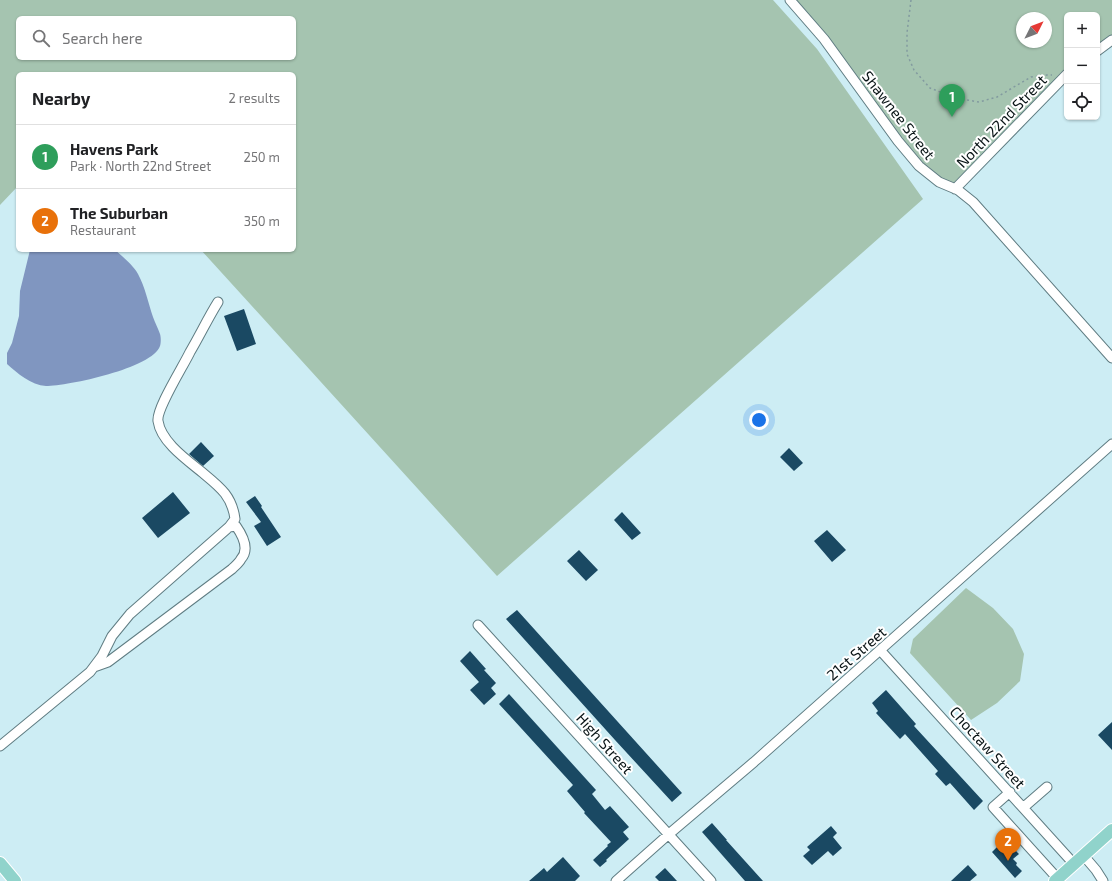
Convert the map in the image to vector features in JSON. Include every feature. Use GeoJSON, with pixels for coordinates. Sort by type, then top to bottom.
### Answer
{"type":"FeatureCollection","features":[{"type":"Feature","properties":{"kind":"main road"},"geometry":{"type":"LineString","coordinates":[[1057,880],[1112,830]]}},
{"type":"Feature","properties":{"kind":"main road"},"geometry":{"type":"LineString","coordinates":[[0,863],[15,881]]}},
{"type":"Feature","properties":{"kind":"street","name":"Shawnee Street"},"geometry":{"type":"LineString","coordinates":[[790,0],[824,39],[898,141],[919,166],[939,182],[955,189],[973,202],[1112,358]]}},
{"type":"Feature","properties":{"kind":"street"},"geometry":{"type":"LineString","coordinates":[[1100,49],[1112,40]]}},
{"type":"Feature","properties":{"kind":"street","name":"North 22nd Street"},"geometry":{"type":"LineString","coordinates":[[955,189],[1064,76]]}},
{"type":"Feature","properties":{"kind":"street"},"geometry":{"type":"LineString","coordinates":[[0,746],[90,672],[102,656],[112,636],[130,614],[228,527],[234,519],[233,508],[227,496],[217,485],[172,445],[164,436],[157,419],[170,389],[218,302]]}},
{"type":"Feature","properties":{"kind":"street","name":"21st Street"},"geometry":{"type":"LineString","coordinates":[[616,881],[754,762],[1112,444]]}},
{"type":"Feature","properties":{"kind":"street"},"geometry":{"type":"LineString","coordinates":[[94,667],[108,662],[226,573],[242,559],[246,551],[243,536],[236,526],[228,527]]}},
{"type":"Feature","properties":{"kind":"street","name":"High Street"},"geometry":{"type":"LineString","coordinates":[[478,625],[711,881]]}},
{"type":"Feature","properties":{"kind":"street","name":"Choctaw Street"},"geometry":{"type":"LineString","coordinates":[[880,650],[1024,807],[1074,864]]}},
{"type":"Feature","properties":{"kind":"street"},"geometry":{"type":"LineString","coordinates":[[1024,807],[1047,787]]}},
{"type":"Feature","properties":{"kind":"street"},"geometry":{"type":"LineString","coordinates":[[1010,792],[993,808],[1057,880]]}},
{"type":"Feature","properties":{"kind":"street"},"geometry":{"type":"LineString","coordinates":[[1084,856],[1103,881]]}},
{"type":"Feature","properties":{"kind":"path"},"geometry":{"type":"LineString","coordinates":[[911,0],[907,33],[907,54],[914,70],[930,88],[955,98],[978,102],[997,97],[1031,77],[1064,75]]}},
{"type":"Feature","properties":{"kind":"green space"},"geometry":{"type":"Polygon","coordinates":[[[0,0],[773,0],[817,49],[923,199],[497,576],[203,252],[296,252],[296,72],[16,72],[16,188],[0,205],[0,0]]]}},
{"type":"Feature","properties":{"kind":"green space"},"geometry":{"type":"Polygon","coordinates":[[[790,0],[1112,0],[1112,40],[1100,49],[1100,12],[1064,12],[1064,77],[955,189],[919,166],[790,0]]]}},
{"type":"Feature","properties":{"kind":"green space"},"geometry":{"type":"Polygon","coordinates":[[[966,588],[993,608],[1013,629],[1024,654],[1020,681],[997,703],[971,720],[910,653],[913,639],[966,588]]]}},
{"type":"Feature","properties":{"kind":"water"},"geometry":{"type":"Polygon","coordinates":[[[30,252],[117,252],[134,268],[143,284],[160,335],[160,346],[154,354],[142,362],[109,374],[72,383],[46,386],[40,385],[25,378],[7,364],[7,353],[12,343],[19,316],[20,291],[30,252]]]}},
{"type":"Feature","properties":{"kind":"building"},"geometry":{"type":"Polygon","coordinates":[[[244,309],[256,344],[237,351],[224,316],[244,309]]]}},
{"type":"Feature","properties":{"kind":"building"},"geometry":{"type":"Polygon","coordinates":[[[201,442],[214,456],[203,466],[189,454],[201,442]]]}},
{"type":"Feature","properties":{"kind":"building"},"geometry":{"type":"Polygon","coordinates":[[[789,448],[803,463],[794,471],[780,457],[789,448]]]}},
{"type":"Feature","properties":{"kind":"building"},"geometry":{"type":"Polygon","coordinates":[[[173,492],[190,513],[158,538],[142,518],[173,492]]]}},
{"type":"Feature","properties":{"kind":"building"},"geometry":{"type":"Polygon","coordinates":[[[255,496],[281,537],[267,546],[254,526],[261,522],[246,502],[255,496]]]}},
{"type":"Feature","properties":{"kind":"building"},"geometry":{"type":"Polygon","coordinates":[[[622,512],[641,533],[632,540],[614,520],[622,512]]]}},
{"type":"Feature","properties":{"kind":"building"},"geometry":{"type":"Polygon","coordinates":[[[827,530],[846,550],[832,562],[814,541],[827,530]]]}},
{"type":"Feature","properties":{"kind":"building"},"geometry":{"type":"Polygon","coordinates":[[[579,550],[598,570],[586,581],[567,561],[579,550]]]}},
{"type":"Feature","properties":{"kind":"building"},"geometry":{"type":"Polygon","coordinates":[[[517,610],[682,793],[672,802],[506,619],[517,610]]]}},
{"type":"Feature","properties":{"kind":"building"},"geometry":{"type":"Polygon","coordinates":[[[470,651],[496,683],[491,688],[496,694],[484,705],[470,690],[479,682],[460,661],[470,651]]]}},
{"type":"Feature","properties":{"kind":"building"},"geometry":{"type":"Polygon","coordinates":[[[886,690],[916,724],[914,726],[983,801],[974,810],[950,783],[946,786],[935,774],[938,771],[905,734],[900,739],[876,713],[878,711],[872,703],[886,690]]]}},
{"type":"Feature","properties":{"kind":"building"},"geometry":{"type":"Polygon","coordinates":[[[509,694],[596,790],[592,794],[605,810],[610,806],[629,827],[623,832],[629,839],[600,867],[593,860],[611,842],[584,813],[585,812],[567,791],[573,785],[499,704],[509,694]]]}},
{"type":"Feature","properties":{"kind":"building"},"geometry":{"type":"Polygon","coordinates":[[[1112,722],[1112,750],[1098,735],[1112,722]]]}},
{"type":"Feature","properties":{"kind":"building"},"geometry":{"type":"Polygon","coordinates":[[[712,823],[763,881],[745,881],[723,856],[702,832],[712,823]]]}},
{"type":"Feature","properties":{"kind":"building"},"geometry":{"type":"Polygon","coordinates":[[[831,826],[837,833],[833,837],[842,848],[833,856],[828,851],[812,865],[803,856],[810,850],[807,847],[831,826]]]}},
{"type":"Feature","properties":{"kind":"building"},"geometry":{"type":"Polygon","coordinates":[[[999,845],[1004,850],[1010,845],[1019,854],[1013,859],[1022,871],[1015,878],[992,852],[999,845]]]}},
{"type":"Feature","properties":{"kind":"building"},"geometry":{"type":"Polygon","coordinates":[[[563,857],[580,876],[575,881],[529,881],[544,868],[547,872],[563,857]]]}},
{"type":"Feature","properties":{"kind":"building"},"geometry":{"type":"Polygon","coordinates":[[[968,865],[977,875],[970,881],[951,881],[968,865]]]}},
{"type":"Feature","properties":{"kind":"building"},"geometry":{"type":"Polygon","coordinates":[[[665,868],[677,881],[659,881],[655,877],[665,868]]]}},
{"type":"Feature","properties":{"kind":"place","name":"Havens Park"},"geometry":{"type":"Point","coordinates":[952,117]}},
{"type":"Feature","properties":{"kind":"place","name":"The Suburban"},"geometry":{"type":"Point","coordinates":[1008,861]}}]}
